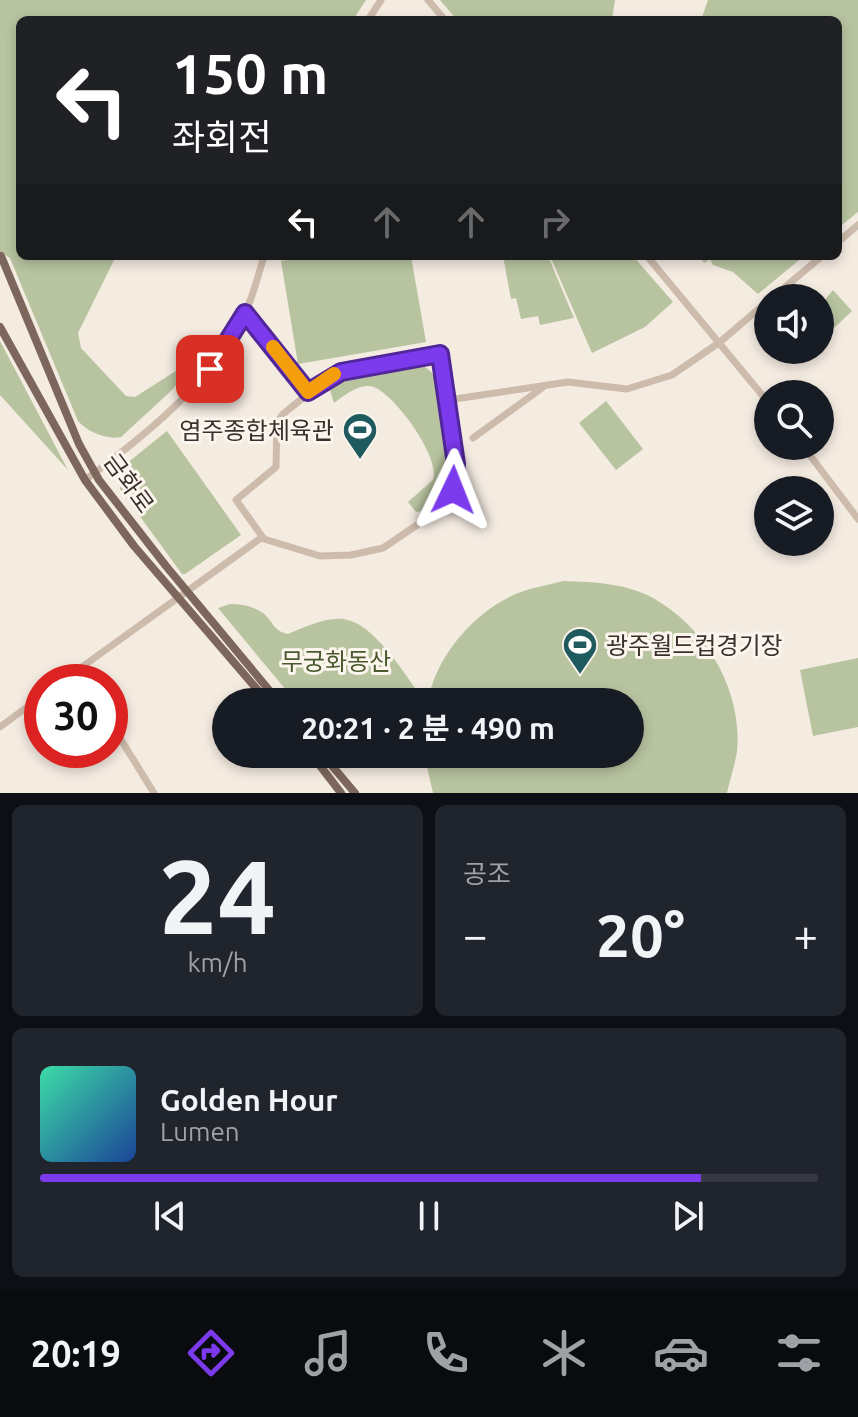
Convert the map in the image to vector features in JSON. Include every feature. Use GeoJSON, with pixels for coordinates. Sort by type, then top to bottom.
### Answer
{"type":"FeatureCollection","features":[{"type":"Feature","properties":{"kind":"main road","name":"금화로"},"geometry":{"type":"LineString","coordinates":[[1,256],[94,473],[267,688]]}},
{"type":"Feature","properties":{"kind":"main road","name":"금화로"},"geometry":{"type":"LineString","coordinates":[[0,327],[85,480],[134,546],[256,688]]}},
{"type":"Feature","properties":{"kind":"main road"},"geometry":{"type":"LineString","coordinates":[[322,768],[341,793]]}},
{"type":"Feature","properties":{"kind":"main road"},"geometry":{"type":"LineString","coordinates":[[334,768],[355,793]]}},
{"type":"Feature","properties":{"kind":"street"},"geometry":{"type":"LineString","coordinates":[[428,0],[442,16]]}},
{"type":"Feature","properties":{"kind":"street"},"geometry":{"type":"LineString","coordinates":[[842,239],[858,225]]}},
{"type":"Feature","properties":{"kind":"street"},"geometry":{"type":"LineString","coordinates":[[85,480],[173,410],[210,369],[245,313],[263,260]]}},
{"type":"Feature","properties":{"kind":"street"},"geometry":{"type":"LineString","coordinates":[[650,260],[754,384]]}},
{"type":"Feature","properties":{"kind":"street"},"geometry":{"type":"LineString","coordinates":[[789,284],[817,260]]}},
{"type":"Feature","properties":{"kind":"street"},"geometry":{"type":"LineString","coordinates":[[245,313],[308,392]]}},
{"type":"Feature","properties":{"kind":"street"},"geometry":{"type":"LineString","coordinates":[[448,400],[568,382],[627,389],[672,375],[720,342],[754,313]]}},
{"type":"Feature","properties":{"kind":"street"},"geometry":{"type":"LineString","coordinates":[[440,354],[456,464],[456,482],[443,505],[383,548],[351,555],[320,556],[261,538],[236,500],[276,467],[277,422],[308,392],[341,372],[440,354]]}},
{"type":"Feature","properties":{"kind":"street"},"geometry":{"type":"LineString","coordinates":[[473,438],[544,386]]}},
{"type":"Feature","properties":{"kind":"street"},"geometry":{"type":"LineString","coordinates":[[814,460],[858,519]]}},
{"type":"Feature","properties":{"kind":"street"},"geometry":{"type":"LineString","coordinates":[[85,664],[261,538]]}},
{"type":"Feature","properties":{"kind":"street"},"geometry":{"type":"LineString","coordinates":[[0,727],[24,709]]}},
{"type":"Feature","properties":{"kind":"street"},"geometry":{"type":"LineString","coordinates":[[128,751],[154,793]]}},
{"type":"Feature","properties":{"kind":"green space"},"geometry":{"type":"Polygon","coordinates":[[[0,0],[366,0],[356,16],[16,16],[16,260],[114,260],[78,333],[81,348],[126,396],[135,397],[201,355],[171,391],[121,437],[98,434],[78,421],[10,258],[0,252],[0,0]]]}},
{"type":"Feature","properties":{"kind":"green space"},"geometry":{"type":"Polygon","coordinates":[[[440,0],[615,0],[613,16],[454,16],[440,0]]]}},
{"type":"Feature","properties":{"kind":"green space"},"geometry":{"type":"Polygon","coordinates":[[[708,0],[858,0],[858,212],[842,225],[842,16],[702,16],[708,0]]]}},
{"type":"Feature","properties":{"kind":"green space"},"geometry":{"type":"Polygon","coordinates":[[[412,260],[426,342],[298,364],[281,261],[412,260]]]}},
{"type":"Feature","properties":{"kind":"green space"},"geometry":{"type":"Polygon","coordinates":[[[504,260],[550,260],[574,318],[540,325],[538,316],[521,319],[516,298],[511,299],[504,260]]]}},
{"type":"Feature","properties":{"kind":"green space"},"geometry":{"type":"Polygon","coordinates":[[[552,260],[636,260],[673,302],[645,327],[592,353],[552,260]]]}},
{"type":"Feature","properties":{"kind":"green space"},"geometry":{"type":"Polygon","coordinates":[[[710,260],[799,260],[770,284],[754,284],[754,290],[733,272],[713,265],[710,260]]]}},
{"type":"Feature","properties":{"kind":"green space"},"geometry":{"type":"Polygon","coordinates":[[[834,291],[852,311],[834,328],[834,291]]]}},
{"type":"Feature","properties":{"kind":"green space"},"geometry":{"type":"Polygon","coordinates":[[[0,341],[68,470],[0,395],[0,341]]]}},
{"type":"Feature","properties":{"kind":"green space"},"geometry":{"type":"Polygon","coordinates":[[[423,366],[432,373],[439,394],[449,477],[448,485],[439,499],[416,512],[408,502],[433,480],[434,470],[415,429],[394,402],[374,387],[358,388],[334,403],[328,384],[339,376],[423,366]]]}},
{"type":"Feature","properties":{"kind":"green space"},"geometry":{"type":"Polygon","coordinates":[[[606,401],[643,449],[616,470],[579,423],[606,401]]]}},
{"type":"Feature","properties":{"kind":"green space"},"geometry":{"type":"Polygon","coordinates":[[[167,431],[241,535],[185,574],[120,489],[121,468],[167,431]]]}},
{"type":"Feature","properties":{"kind":"green space","name":"광주월드컵경기장"},"geometry":{"type":"Polygon","coordinates":[[[563,581],[609,584],[653,598],[689,626],[717,662],[734,705],[737,751],[727,793],[433,793],[427,768],[644,768],[644,688],[431,688],[449,651],[474,622],[505,599],[563,581]]]}},
{"type":"Feature","properties":{"kind":"green space","name":"무궁화동산"},"geometry":{"type":"Polygon","coordinates":[[[230,604],[247,606],[259,611],[276,628],[288,634],[318,622],[348,620],[381,643],[415,688],[284,688],[218,608],[230,604]]]}},
{"type":"Feature","properties":{"kind":"green space"},"geometry":{"type":"Polygon","coordinates":[[[858,658],[858,727],[813,736],[800,670],[858,658]]]}},
{"type":"Feature","properties":{"kind":"slow traffic"},"geometry":{"type":"LineString","coordinates":[[273,347],[308,392],[334,374]]}},
{"type":"Feature","properties":{"kind":"place","name":"염주종합체육관"},"geometry":{"type":"Point","coordinates":[360,461]}},
{"type":"Feature","properties":{"kind":"place","name":"광주월드컵경기장"},"geometry":{"type":"Point","coordinates":[580,676]}},
{"type":"Feature","properties":{"kind":"route"},"geometry":{"type":"LineString","coordinates":[[210,369],[245,313],[308,392],[341,372],[440,354],[456,464],[453,490]]}}]}
